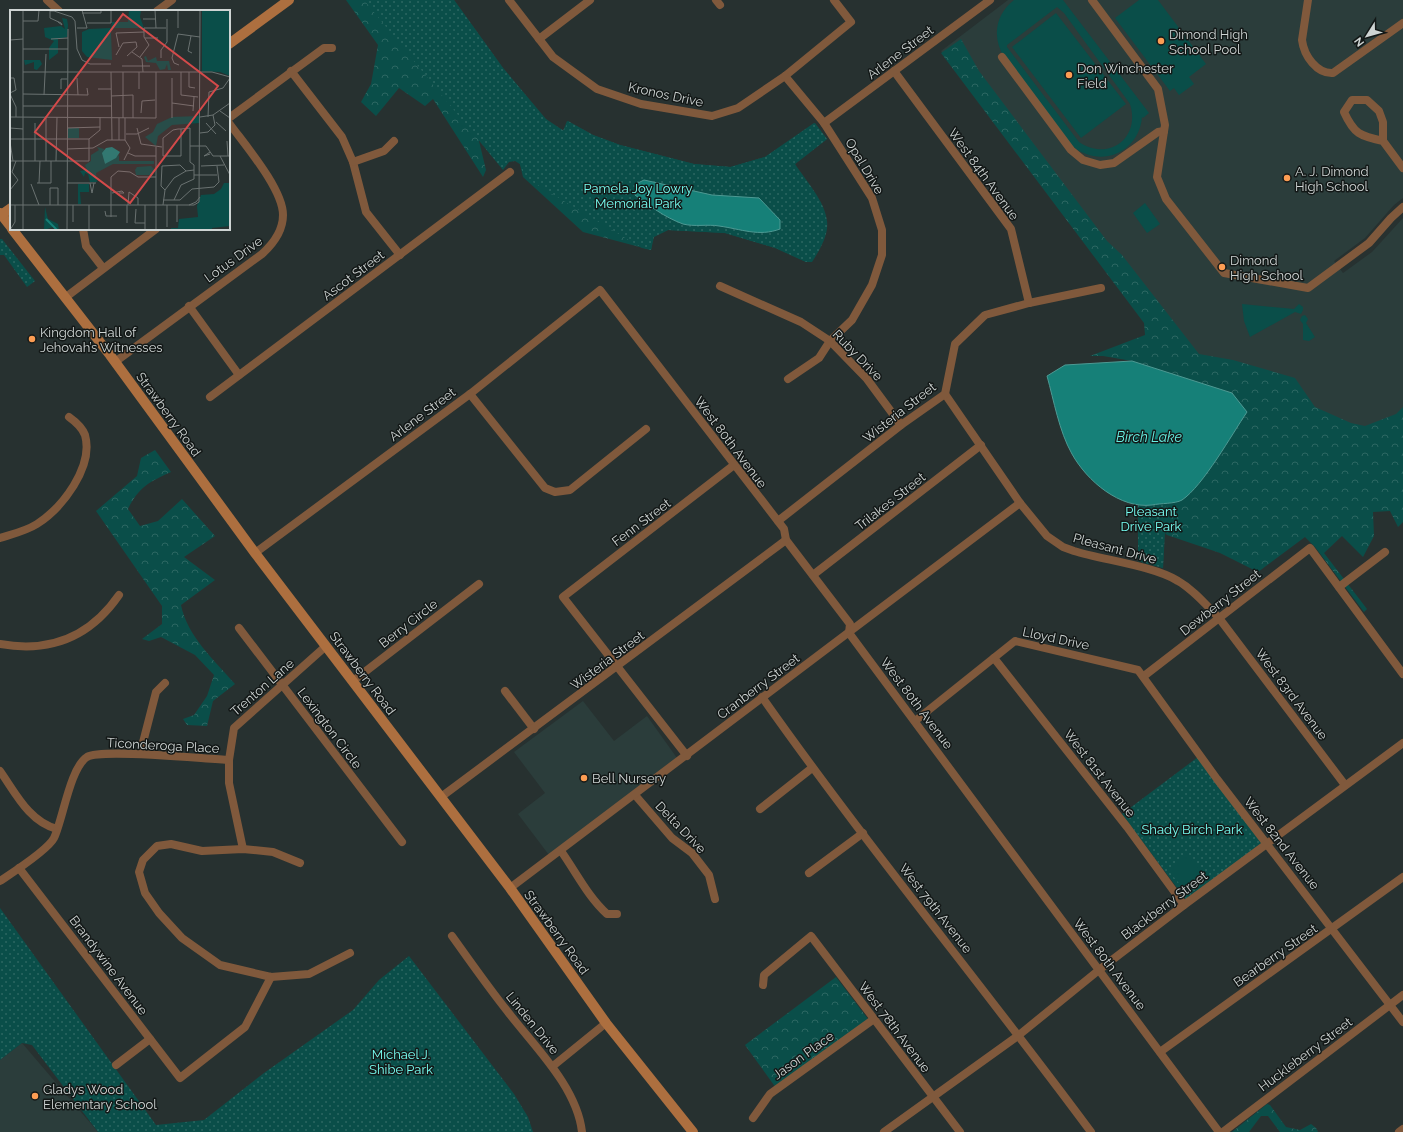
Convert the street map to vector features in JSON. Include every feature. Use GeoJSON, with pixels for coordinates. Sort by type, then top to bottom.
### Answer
{"type":"FeatureCollection","features":[{"type":"Feature","properties":{"kind":"street"},"geometry":{"type":"LineString","coordinates":[[47,0],[58,10]]}},
{"type":"Feature","properties":{"kind":"street"},"geometry":{"type":"LineString","coordinates":[[158,10],[172,0]]}},
{"type":"Feature","properties":{"kind":"street"},"geometry":{"type":"LineString","coordinates":[[230,43],[288,0]]}},
{"type":"Feature","properties":{"kind":"street","name":"Kronos Drive"},"geometry":{"type":"LineString","coordinates":[[509,0],[553,57],[597,89],[641,104],[712,116],[738,108],[785,76],[851,22],[834,0]]}},
{"type":"Feature","properties":{"kind":"street"},"geometry":{"type":"LineString","coordinates":[[539,39],[590,0]]}},
{"type":"Feature","properties":{"kind":"street","name":"Arlene Street"},"geometry":{"type":"LineString","coordinates":[[824,123],[990,0]]}},
{"type":"Feature","properties":{"kind":"street"},"geometry":{"type":"LineString","coordinates":[[1092,0],[1158,89],[1165,126],[1157,178],[1166,198],[1224,273],[1308,288],[1369,243],[1391,218],[1403,208]]}},
{"type":"Feature","properties":{"kind":"street"},"geometry":{"type":"LineString","coordinates":[[1308,0],[1302,40],[1303,47],[1317,67],[1326,74],[1333,73],[1403,23]]}},
{"type":"Feature","properties":{"kind":"street"},"geometry":{"type":"LineString","coordinates":[[230,117],[324,48],[332,48]]}},
{"type":"Feature","properties":{"kind":"street"},"geometry":{"type":"LineString","coordinates":[[1002,57],[1071,150],[1083,160],[1100,165],[1114,164],[1158,132],[1164,131]]}},
{"type":"Feature","properties":{"kind":"street"},"geometry":{"type":"LineString","coordinates":[[291,71],[342,137],[353,162],[366,212],[400,255]]}},
{"type":"Feature","properties":{"kind":"street","name":"West 84th Avenue"},"geometry":{"type":"LineString","coordinates":[[894,71],[1011,229],[1029,303]]}},
{"type":"Feature","properties":{"kind":"street","name":"Opal Drive"},"geometry":{"type":"LineString","coordinates":[[785,76],[824,123],[872,198],[882,230],[882,255],[872,285],[852,320],[830,341],[819,358],[788,379]]}},
{"type":"Feature","properties":{"kind":"street"},"geometry":{"type":"LineString","coordinates":[[1383,141],[1364,137],[1351,127],[1344,112],[1352,100],[1367,100],[1379,111],[1383,122],[1383,141],[1403,168]]}},
{"type":"Feature","properties":{"kind":"street","name":"Lotus Drive"},"geometry":{"type":"LineString","coordinates":[[115,362],[273,245],[280,231],[283,216],[275,190],[230,125]]}},
{"type":"Feature","properties":{"kind":"street"},"geometry":{"type":"LineString","coordinates":[[353,162],[384,151],[394,141]]}},
{"type":"Feature","properties":{"kind":"street","name":"Ascot Street"},"geometry":{"type":"LineString","coordinates":[[210,397],[510,172]]}},
{"type":"Feature","properties":{"kind":"street"},"geometry":{"type":"LineString","coordinates":[[1,215],[10,209]]}},
{"type":"Feature","properties":{"kind":"street","name":"Strawberry Road"},"geometry":{"type":"LineString","coordinates":[[1,215],[10,226]]}},
{"type":"Feature","properties":{"kind":"street","name":"Strawberry Road"},"geometry":{"type":"LineString","coordinates":[[14,230],[115,362],[255,553],[510,888],[606,1023],[693,1132]]}},
{"type":"Feature","properties":{"kind":"street"},"geometry":{"type":"LineString","coordinates":[[83,230],[86,246],[102,268]]}},
{"type":"Feature","properties":{"kind":"street"},"geometry":{"type":"LineString","coordinates":[[66,297],[102,268],[155,230]]}},
{"type":"Feature","properties":{"kind":"street","name":"Ruby Drive"},"geometry":{"type":"LineString","coordinates":[[720,286],[801,322],[830,341],[867,379],[901,425]]}},
{"type":"Feature","properties":{"kind":"street","name":"Wisteria Street"},"geometry":{"type":"LineString","coordinates":[[778,522],[901,425],[945,394],[955,344],[985,315],[1029,303],[1101,288]]}},
{"type":"Feature","properties":{"kind":"street","name":"Arlene Street"},"geometry":{"type":"LineString","coordinates":[[255,553],[470,394],[600,290]]}},
{"type":"Feature","properties":{"kind":"street","name":"West 80th Avenue"},"geometry":{"type":"LineString","coordinates":[[600,290],[784,529],[786,540],[850,624],[849,633],[1219,1132]]}},
{"type":"Feature","properties":{"kind":"street"},"geometry":{"type":"LineString","coordinates":[[189,306],[239,375]]}},
{"type":"Feature","properties":{"kind":"street"},"geometry":{"type":"LineString","coordinates":[[470,394],[544,488],[555,492],[570,490],[646,429]]}},
{"type":"Feature","properties":{"kind":"street","name":"Pleasant Drive"},"geometry":{"type":"LineString","coordinates":[[945,394],[1020,503],[1047,536],[1063,547],[1099,558],[1162,573],[1178,581],[1195,594],[1219,618]]}},
{"type":"Feature","properties":{"kind":"street"},"geometry":{"type":"LineString","coordinates":[[0,538],[21,532],[37,525],[53,512],[71,492],[84,464],[86,445],[84,434],[79,425],[69,417]]}},
{"type":"Feature","properties":{"kind":"street","name":"Trilakes Street"},"geometry":{"type":"LineString","coordinates":[[813,575],[981,446]]}},
{"type":"Feature","properties":{"kind":"street","name":"Fenn Street"},"geometry":{"type":"LineString","coordinates":[[618,667],[562,597],[734,466]]}},
{"type":"Feature","properties":{"kind":"street","name":"Cranberry Street"},"geometry":{"type":"LineString","coordinates":[[510,888],[687,756],[762,697],[1020,503]]}},
{"type":"Feature","properties":{"kind":"street","name":"Wisteria Street"},"geometry":{"type":"LineString","coordinates":[[442,797],[786,540]]}},
{"type":"Feature","properties":{"kind":"street","name":"Dewberry Street"},"geometry":{"type":"LineString","coordinates":[[1144,676],[1310,548],[1339,587]]}},
{"type":"Feature","properties":{"kind":"street"},"geometry":{"type":"LineString","coordinates":[[1385,552],[1339,587],[1403,674]]}},
{"type":"Feature","properties":{"kind":"street","name":"Berry Circle"},"geometry":{"type":"LineString","coordinates":[[353,681],[479,584]]}},
{"type":"Feature","properties":{"kind":"street"},"geometry":{"type":"LineString","coordinates":[[0,644],[14,647],[36,646],[56,643],[75,637],[100,619],[119,595]]}},
{"type":"Feature","properties":{"kind":"street","name":"West 83rd Avenue"},"geometry":{"type":"LineString","coordinates":[[1219,618],[1345,785]]}},
{"type":"Feature","properties":{"kind":"street","name":"Lexington Circle"},"geometry":{"type":"LineString","coordinates":[[239,628],[402,842]]}},
{"type":"Feature","properties":{"kind":"street","name":"Lloyd Drive"},"geometry":{"type":"LineString","coordinates":[[915,721],[1015,641],[1120,664],[1138,670],[1144,676]]}},
{"type":"Feature","properties":{"kind":"street","name":"Trenton Lane"},"geometry":{"type":"LineString","coordinates":[[243,849],[229,783],[228,760],[234,728],[326,646]]}},
{"type":"Feature","properties":{"kind":"street","name":"West 81st Avenue"},"geometry":{"type":"LineString","coordinates":[[994,658],[1127,827],[1184,905]]}},
{"type":"Feature","properties":{"kind":"street"},"geometry":{"type":"LineString","coordinates":[[618,667],[687,756]]}},
{"type":"Feature","properties":{"kind":"street","name":"West 82nd Avenue"},"geometry":{"type":"LineString","coordinates":[[1144,676],[1217,779],[1268,843],[1403,1022]]}},
{"type":"Feature","properties":{"kind":"street"},"geometry":{"type":"LineString","coordinates":[[140,754],[156,692],[165,682]]}},
{"type":"Feature","properties":{"kind":"street"},"geometry":{"type":"LineString","coordinates":[[505,691],[534,729]]}},
{"type":"Feature","properties":{"kind":"street","name":"West 79th Avenue"},"geometry":{"type":"LineString","coordinates":[[762,697],[812,768],[1019,1035],[1091,1132]]}},
{"type":"Feature","properties":{"kind":"street","name":"Blackberry Street"},"geometry":{"type":"LineString","coordinates":[[884,1132],[1019,1035],[1099,970],[1184,905],[1403,743]]}},
{"type":"Feature","properties":{"kind":"street","name":"Ticonderoga Place"},"geometry":{"type":"LineString","coordinates":[[0,881],[46,847],[54,838],[80,763],[87,757],[96,754],[140,754],[228,760]]}},
{"type":"Feature","properties":{"kind":"street"},"geometry":{"type":"LineString","coordinates":[[760,809],[812,768]]}},
{"type":"Feature","properties":{"kind":"street"},"geometry":{"type":"LineString","coordinates":[[0,771],[30,814],[48,827],[57,829]]}},
{"type":"Feature","properties":{"kind":"street","name":"Delta Drive"},"geometry":{"type":"LineString","coordinates":[[635,795],[672,838],[692,853],[709,875],[715,899]]}},
{"type":"Feature","properties":{"kind":"street"},"geometry":{"type":"LineString","coordinates":[[809,873],[863,833]]}},
{"type":"Feature","properties":{"kind":"street"},"geometry":{"type":"LineString","coordinates":[[300,863],[273,852],[243,849],[202,850],[171,844],[157,846],[144,860],[139,872],[145,893],[159,913],[182,938],[220,965],[271,976],[309,974],[350,953]]}},
{"type":"Feature","properties":{"kind":"street"},"geometry":{"type":"LineString","coordinates":[[561,851],[583,882],[593,902],[607,914],[617,914]]}},
{"type":"Feature","properties":{"kind":"street","name":"Brandywine Avenue"},"geometry":{"type":"LineString","coordinates":[[19,868],[180,1078],[245,1027],[271,976]]}},
{"type":"Feature","properties":{"kind":"street","name":"Bearberry Street"},"geometry":{"type":"LineString","coordinates":[[1160,1052],[1333,929],[1403,877]]}},
{"type":"Feature","properties":{"kind":"street","name":"Linden Drive"},"geometry":{"type":"LineString","coordinates":[[452,936],[507,1012],[553,1066],[570,1095],[582,1132]]}},
{"type":"Feature","properties":{"kind":"street","name":"West 78th Avenue"},"geometry":{"type":"LineString","coordinates":[[763,984],[764,975],[811,936],[960,1132]]}},
{"type":"Feature","properties":{"kind":"street","name":"Huckleberry Street"},"geometry":{"type":"LineString","coordinates":[[1223,1132],[1403,995]]}},
{"type":"Feature","properties":{"kind":"street","name":"Jason Place"},"geometry":{"type":"LineString","coordinates":[[752,1118],[770,1094],[874,1019]]}},
{"type":"Feature","properties":{"kind":"street"},"geometry":{"type":"LineString","coordinates":[[553,1066],[606,1023]]}},
{"type":"Feature","properties":{"kind":"street"},"geometry":{"type":"LineString","coordinates":[[116,1065],[150,1039]]}},
{"type":"Feature","properties":{"kind":"street"},"geometry":{"type":"LineString","coordinates":[[1399,1132],[1403,1129]]}},
{"type":"Feature","properties":{"kind":"shaded area","name":"Dimond High School"},"geometry":{"type":"Polygon","coordinates":[[[1008,0],[1403,0],[1403,198],[1394,205],[1365,238],[1334,261],[1343,273],[1372,252],[1403,218],[1403,454],[1246,412],[1192,380],[941,51],[1008,0]]]}},
{"type":"Feature","properties":{"kind":"shaded area"},"geometry":{"type":"Polygon","coordinates":[[[583,701],[614,741],[647,716],[677,758],[549,855],[518,814],[545,793],[514,752],[583,701]]]}},
{"type":"Feature","properties":{"kind":"shaded area","name":"Gladys Wood Elementary School"},"geometry":{"type":"Polygon","coordinates":[[[22,1043],[98,1132],[0,1132],[0,1060],[22,1043]]]}},
{"type":"Feature","properties":{"kind":"green space","name":"Pamela Joy Lowry Memorial Park"},"geometry":{"type":"Polygon","coordinates":[[[346,0],[454,0],[503,68],[545,119],[563,131],[567,121],[593,135],[620,145],[694,164],[730,167],[765,157],[814,123],[827,139],[795,164],[812,262],[806,262],[775,248],[725,233],[668,230],[653,237],[651,250],[583,232],[523,177],[520,164],[486,137],[479,141],[486,170],[483,177],[433,99],[425,106],[399,88],[376,116],[361,102],[371,84],[378,45],[346,0]]]}},
{"type":"Feature","properties":{"kind":"green space","name":"Pamela Joy Lowry Memorial Park"},"geometry":{"type":"Polygon","coordinates":[[[364,0],[454,0],[503,68],[546,119],[564,131],[568,121],[593,135],[620,145],[694,164],[731,167],[765,157],[815,123],[827,139],[795,164],[819,199],[826,214],[826,232],[818,253],[812,262],[806,262],[776,248],[725,233],[668,230],[654,237],[651,250],[642,248],[524,177],[520,164],[515,161],[509,162],[503,170],[364,0]]]}},
{"type":"Feature","properties":{"kind":"green space"},"geometry":{"type":"Polygon","coordinates":[[[1014,0],[1063,0],[1149,113],[1143,118],[1142,117],[1139,130],[1134,140],[1126,148],[1116,154],[1094,156],[1083,153],[1072,146],[1004,57],[1000,49],[997,27],[999,19],[1014,0]],[[1057,7],[1007,45],[1007,47],[1079,142],[1090,148],[1111,148],[1120,143],[1131,127],[1132,116],[1130,104],[1064,13],[1057,7]]]}},
{"type":"Feature","properties":{"kind":"green space","name":"Dimond High School Pool"},"geometry":{"type":"Polygon","coordinates":[[[1139,0],[1158,0],[1206,64],[1189,77],[1194,84],[1179,95],[1174,88],[1170,91],[1115,18],[1139,0]]]}},
{"type":"Feature","properties":{"kind":"green space","name":"Don Winchester Field"},"geometry":{"type":"Polygon","coordinates":[[[1056,13],[1126,104],[1081,138],[1012,47],[1056,13]]]}},
{"type":"Feature","properties":{"kind":"green space"},"geometry":{"type":"Polygon","coordinates":[[[961,39],[979,71],[1107,241],[1122,255],[1199,354],[1233,360],[1295,378],[1315,407],[1351,423],[1365,426],[1396,414],[1403,407],[1403,522],[1398,527],[1390,511],[1373,512],[1374,536],[1363,557],[1342,536],[1324,553],[1367,609],[1364,612],[1315,547],[1305,537],[1258,572],[1220,553],[1165,533],[1163,568],[1138,561],[1138,504],[1143,506],[1181,500],[1199,483],[1246,411],[1232,393],[1132,361],[1103,356],[1090,356],[1145,335],[1144,323],[941,53],[961,39]]]}},
{"type":"Feature","properties":{"kind":"green space"},"geometry":{"type":"Polygon","coordinates":[[[1145,203],[1160,224],[1147,233],[1133,213],[1145,203]]]}},
{"type":"Feature","properties":{"kind":"green space"},"geometry":{"type":"Polygon","coordinates":[[[0,239],[2,239],[35,281],[27,287],[4,255],[0,255],[0,239]]]}},
{"type":"Feature","properties":{"kind":"green space"},"geometry":{"type":"Polygon","coordinates":[[[1242,304],[1294,309],[1299,304],[1303,307],[1303,310],[1301,314],[1295,312],[1250,337],[1244,321],[1242,304]]]}},
{"type":"Feature","properties":{"kind":"green space"},"geometry":{"type":"Polygon","coordinates":[[[1305,315],[1308,319],[1306,323],[1315,337],[1309,341],[1303,340],[1303,324],[1300,320],[1302,316],[1305,315]]]}},
{"type":"Feature","properties":{"kind":"green space"},"geometry":{"type":"Polygon","coordinates":[[[155,450],[171,472],[145,486],[136,495],[128,509],[140,526],[158,521],[182,499],[215,536],[184,557],[215,580],[181,605],[184,616],[195,638],[235,684],[213,701],[207,726],[187,725],[183,719],[194,715],[207,696],[214,675],[195,655],[161,637],[149,641],[142,639],[162,624],[162,606],[96,511],[137,476],[141,458],[155,450]]]}},
{"type":"Feature","properties":{"kind":"green space","name":"Pleasant Drive Park"},"geometry":{"type":"Polygon","coordinates":[[[1165,503],[1163,568],[1138,561],[1138,504],[1143,506],[1165,503]]]}},
{"type":"Feature","properties":{"kind":"green space","name":"Shady Birch Park"},"geometry":{"type":"Polygon","coordinates":[[[1198,757],[1262,843],[1186,900],[1122,814],[1198,757]]]}},
{"type":"Feature","properties":{"kind":"green space"},"geometry":{"type":"Polygon","coordinates":[[[1186,854],[1203,874],[1189,888],[1183,888],[1168,870],[1186,854]]]}},
{"type":"Feature","properties":{"kind":"green space","name":"Michael J. Shibe Park"},"geometry":{"type":"Polygon","coordinates":[[[0,908],[156,1125],[204,1120],[264,1073],[353,1010],[379,980],[409,956],[514,1094],[528,1117],[533,1132],[98,1132],[32,1045],[22,1043],[0,1060],[0,908]]]}},
{"type":"Feature","properties":{"kind":"green space"},"geometry":{"type":"Polygon","coordinates":[[[836,977],[868,1019],[776,1088],[745,1045],[836,977]]]}},
{"type":"Feature","properties":{"kind":"green space"},"geometry":{"type":"Polygon","coordinates":[[[1267,1104],[1270,1105],[1286,1127],[1300,1130],[1311,1124],[1318,1132],[1280,1132],[1268,1116],[1261,1116],[1249,1132],[1232,1132],[1267,1104]]]}},
{"type":"Feature","properties":{"kind":"water"},"geometry":{"type":"Polygon","coordinates":[[[644,180],[712,195],[759,198],[780,220],[780,229],[765,232],[750,232],[715,225],[683,224],[663,215],[635,195],[636,184],[644,180]]]}},
{"type":"Feature","properties":{"kind":"water","name":"Birch Lake"},"geometry":{"type":"Polygon","coordinates":[[[1132,361],[1232,393],[1247,412],[1208,472],[1182,500],[1172,503],[1140,505],[1128,503],[1117,498],[1095,483],[1078,464],[1067,445],[1060,426],[1047,376],[1065,365],[1132,361]]]}},
{"type":"Feature","properties":{"kind":"place","name":"Dimond High School Pool"},"geometry":{"type":"Point","coordinates":[1161,41]}},
{"type":"Feature","properties":{"kind":"place","name":"Don Winchester Field"},"geometry":{"type":"Point","coordinates":[1069,75]}},
{"type":"Feature","properties":{"kind":"place","name":"A. J. Dimond High School"},"geometry":{"type":"Point","coordinates":[1287,178]}},
{"type":"Feature","properties":{"kind":"place","name":"Dimond High School"},"geometry":{"type":"Point","coordinates":[1222,267]}},
{"type":"Feature","properties":{"kind":"place","name":"Kingdom Hall of Jehovah’s Witnesses"},"geometry":{"type":"Point","coordinates":[32,339]}},
{"type":"Feature","properties":{"kind":"place","name":"Bell Nursery"},"geometry":{"type":"Point","coordinates":[584,778]}},
{"type":"Feature","properties":{"kind":"place","name":"Gladys Wood Elementary School"},"geometry":{"type":"Point","coordinates":[35,1096]}}]}
